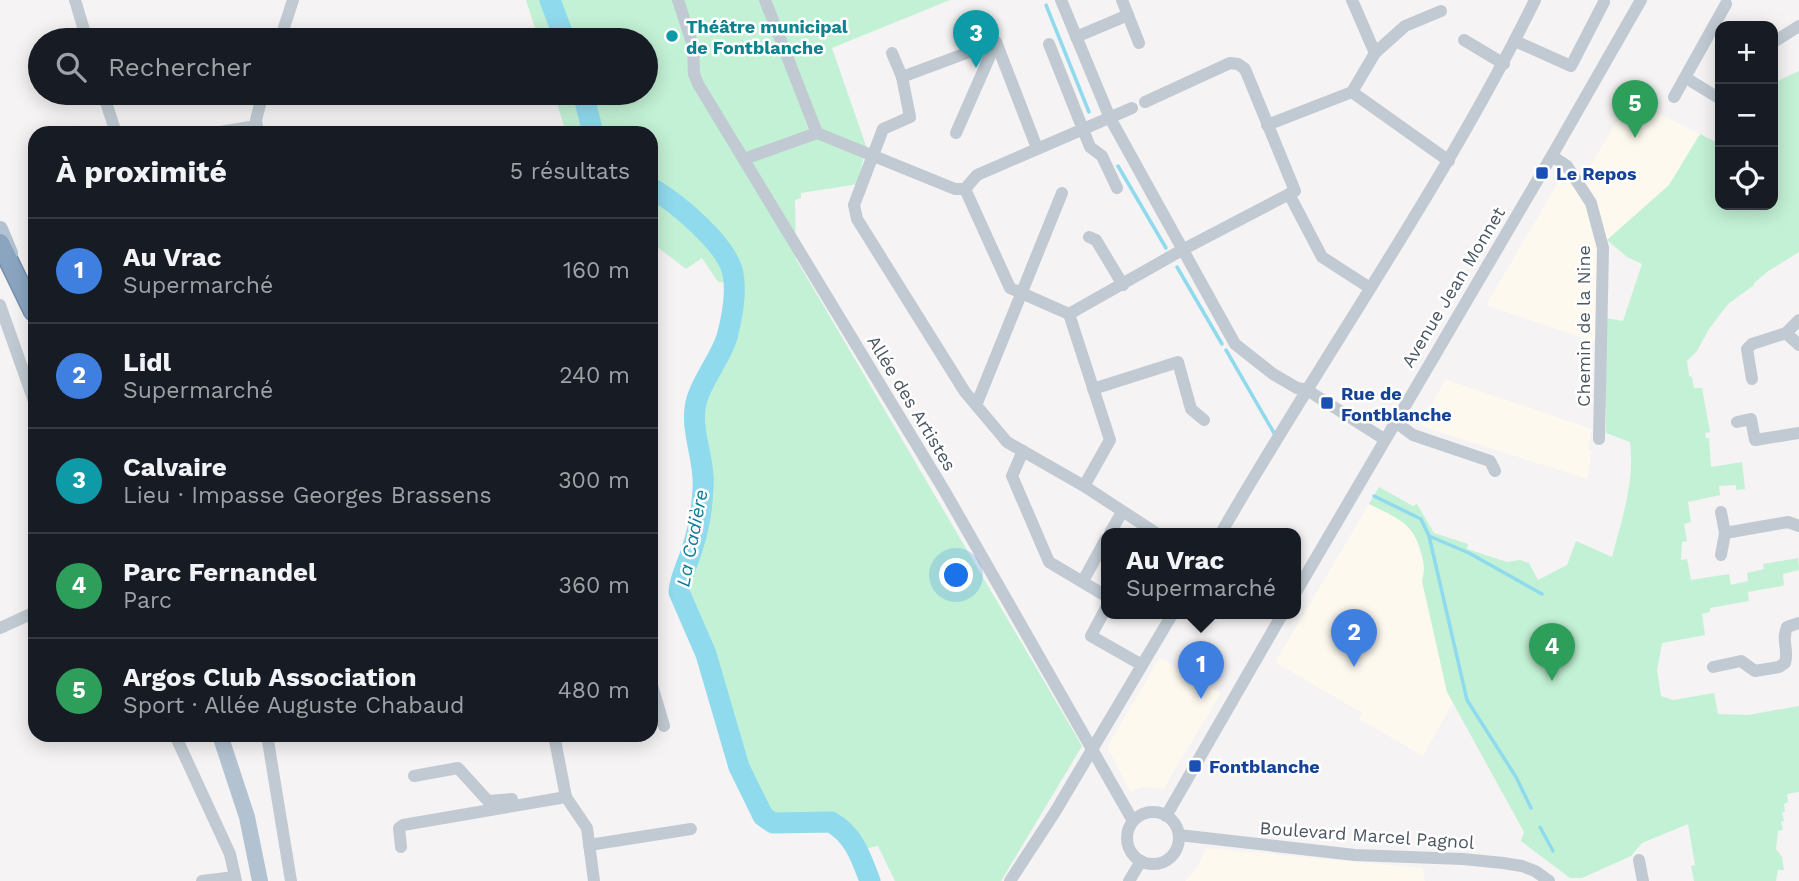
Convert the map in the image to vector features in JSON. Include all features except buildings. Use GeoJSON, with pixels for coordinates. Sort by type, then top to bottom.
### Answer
{"type":"FeatureCollection","features":[{"type":"Feature","properties":{"kind":"highway"},"geometry":{"type":"LineString","coordinates":[[0,243],[28,301]]}},
{"type":"Feature","properties":{"kind":"main road"},"geometry":{"type":"LineString","coordinates":[[0,229],[28,299]]}},
{"type":"Feature","properties":{"kind":"main road"},"geometry":{"type":"LineString","coordinates":[[221,742],[247,817],[260,881]]}},
{"type":"Feature","properties":{"kind":"street"},"geometry":{"type":"LineString","coordinates":[[75,0],[84,28]]}},
{"type":"Feature","properties":{"kind":"street"},"geometry":{"type":"LineString","coordinates":[[284,28],[293,0]]}},
{"type":"Feature","properties":{"kind":"street","name":"Allée des Artistes"},"geometry":{"type":"LineString","coordinates":[[678,0],[693,46],[694,74],[698,84],[944,490],[1133,821]]}},
{"type":"Feature","properties":{"kind":"street"},"geometry":{"type":"LineString","coordinates":[[765,0],[817,132]]}},
{"type":"Feature","properties":{"kind":"street"},"geometry":{"type":"LineString","coordinates":[[1061,0],[1110,118],[1235,344],[1273,374],[1297,388],[1307,390],[1384,439]]}},
{"type":"Feature","properties":{"kind":"street"},"geometry":{"type":"LineString","coordinates":[[1122,0],[1139,43]]}},
{"type":"Feature","properties":{"kind":"street"},"geometry":{"type":"LineString","coordinates":[[1352,0],[1375,53]]}},
{"type":"Feature","properties":{"kind":"street"},"geometry":{"type":"LineString","coordinates":[[1224,528],[1448,161],[1504,64],[1535,0]]}},
{"type":"Feature","properties":{"kind":"street","name":"Avenue Jean Monnet"},"geometry":{"type":"LineString","coordinates":[[1301,583],[1641,0]]}},
{"type":"Feature","properties":{"kind":"street"},"geometry":{"type":"LineString","coordinates":[[1674,97],[1725,1]]}},
{"type":"Feature","properties":{"kind":"street"},"geometry":{"type":"LineString","coordinates":[[1515,41],[1571,66],[1604,2]]}},
{"type":"Feature","properties":{"kind":"street"},"geometry":{"type":"LineString","coordinates":[[1267,125],[1352,92],[1375,53],[1405,26],[1441,11]]}},
{"type":"Feature","properties":{"kind":"street"},"geometry":{"type":"LineString","coordinates":[[1076,37],[1128,15]]}},
{"type":"Feature","properties":{"kind":"street"},"geometry":{"type":"LineString","coordinates":[[1778,39],[1799,26]]}},
{"type":"Feature","properties":{"kind":"street"},"geometry":{"type":"LineString","coordinates":[[1464,40],[1504,64]]}},
{"type":"Feature","properties":{"kind":"street"},"geometry":{"type":"LineString","coordinates":[[902,77],[996,42]]}},
{"type":"Feature","properties":{"kind":"street"},"geometry":{"type":"LineString","coordinates":[[956,133],[996,42]]}},
{"type":"Feature","properties":{"kind":"street"},"geometry":{"type":"LineString","coordinates":[[996,42],[1037,148]]}},
{"type":"Feature","properties":{"kind":"street"},"geometry":{"type":"LineString","coordinates":[[1049,44],[1090,147],[1102,156],[1117,188]]}},
{"type":"Feature","properties":{"kind":"street"},"geometry":{"type":"LineString","coordinates":[[892,53],[902,77],[910,117],[883,130],[854,205],[858,219],[965,392],[977,403],[1007,442],[1084,486],[1148,528]]}},
{"type":"Feature","properties":{"kind":"street"},"geometry":{"type":"LineString","coordinates":[[1069,314],[1182,250],[1295,191],[1245,69],[1238,64],[1230,63],[1145,102]]}},
{"type":"Feature","properties":{"kind":"street"},"geometry":{"type":"LineString","coordinates":[[1685,78],[1715,96]]}},
{"type":"Feature","properties":{"kind":"street"},"geometry":{"type":"LineString","coordinates":[[1352,92],[1448,161]]}},
{"type":"Feature","properties":{"kind":"street"},"geometry":{"type":"LineString","coordinates":[[107,105],[114,126]]}},
{"type":"Feature","properties":{"kind":"street"},"geometry":{"type":"LineString","coordinates":[[257,126],[259,105]]}},
{"type":"Feature","properties":{"kind":"street"},"geometry":{"type":"LineString","coordinates":[[744,159],[817,132],[955,190],[965,189],[977,175],[1132,107]]}},
{"type":"Feature","properties":{"kind":"street","name":"Chemin de la Nine"},"geometry":{"type":"LineString","coordinates":[[1552,156],[1567,166],[1591,203],[1603,248],[1600,439]]}},
{"type":"Feature","properties":{"kind":"street"},"geometry":{"type":"LineString","coordinates":[[965,189],[1010,288],[1069,314]]}},
{"type":"Feature","properties":{"kind":"street"},"geometry":{"type":"LineString","coordinates":[[977,403],[1062,193]]}},
{"type":"Feature","properties":{"kind":"street"},"geometry":{"type":"LineString","coordinates":[[1289,194],[1322,257],[1370,288]]}},
{"type":"Feature","properties":{"kind":"street"},"geometry":{"type":"LineString","coordinates":[[1089,237],[1096,240],[1123,285]]}},
{"type":"Feature","properties":{"kind":"street"},"geometry":{"type":"LineString","coordinates":[[0,305],[28,384]]}},
{"type":"Feature","properties":{"kind":"street"},"geometry":{"type":"LineString","coordinates":[[1069,314],[1110,440],[1084,486]]}},
{"type":"Feature","properties":{"kind":"street"},"geometry":{"type":"LineString","coordinates":[[1752,379],[1747,349],[1752,344],[1786,333],[1799,320]]}},
{"type":"Feature","properties":{"kind":"street"},"geometry":{"type":"LineString","coordinates":[[1786,333],[1799,345]]}},
{"type":"Feature","properties":{"kind":"street"},"geometry":{"type":"LineString","coordinates":[[1093,389],[1178,362],[1191,409],[1204,420]]}},
{"type":"Feature","properties":{"kind":"street"},"geometry":{"type":"LineString","coordinates":[[1737,422],[1751,419],[1755,440],[1799,433]]}},
{"type":"Feature","properties":{"kind":"street"},"geometry":{"type":"LineString","coordinates":[[1394,421],[1413,435],[1490,461],[1495,471]]}},
{"type":"Feature","properties":{"kind":"street"},"geometry":{"type":"LineString","coordinates":[[1023,451],[1012,476],[1049,562],[1101,592]]}},
{"type":"Feature","properties":{"kind":"street"},"geometry":{"type":"LineString","coordinates":[[1113,528],[1122,512]]}},
{"type":"Feature","properties":{"kind":"street"},"geometry":{"type":"LineString","coordinates":[[1721,512],[1725,533],[1721,555]]}},
{"type":"Feature","properties":{"kind":"street"},"geometry":{"type":"LineString","coordinates":[[1725,533],[1788,522],[1799,526]]}},
{"type":"Feature","properties":{"kind":"street"},"geometry":{"type":"LineString","coordinates":[[1083,581],[1101,550]]}},
{"type":"Feature","properties":{"kind":"street"},"geometry":{"type":"LineString","coordinates":[[0,628],[28,615]]}},
{"type":"Feature","properties":{"kind":"street"},"geometry":{"type":"LineString","coordinates":[[1101,618],[1091,636],[1142,666]]}},
{"type":"Feature","properties":{"kind":"street"},"geometry":{"type":"LineString","coordinates":[[1010,881],[1035,844],[1169,619]]}},
{"type":"Feature","properties":{"kind":"street"},"geometry":{"type":"LineString","coordinates":[[1166,816],[1280,619]]}},
{"type":"Feature","properties":{"kind":"street"},"geometry":{"type":"LineString","coordinates":[[1713,667],[1741,662],[1755,671],[1779,667],[1787,658],[1783,636],[1787,627],[1799,623]]}},
{"type":"Feature","properties":{"kind":"street"},"geometry":{"type":"LineString","coordinates":[[658,706],[664,726]]}},
{"type":"Feature","properties":{"kind":"street"},"geometry":{"type":"LineString","coordinates":[[178,742],[230,854],[235,879],[202,881]]}},
{"type":"Feature","properties":{"kind":"street"},"geometry":{"type":"LineString","coordinates":[[268,742],[291,881]]}},
{"type":"Feature","properties":{"kind":"street"},"geometry":{"type":"LineString","coordinates":[[555,742],[565,793],[587,828],[594,881]]}},
{"type":"Feature","properties":{"kind":"street"},"geometry":{"type":"LineString","coordinates":[[414,776],[458,768],[488,801],[565,793]]}},
{"type":"Feature","properties":{"kind":"street"},"geometry":{"type":"LineString","coordinates":[[401,847],[399,828],[403,825],[565,793]]}},
{"type":"Feature","properties":{"kind":"street"},"geometry":{"type":"LineString","coordinates":[[1150,812],[1166,816],[1175,824],[1179,835],[1177,846],[1169,858],[1152,864],[1141,861],[1128,847],[1127,837],[1133,821],[1150,812]]}},
{"type":"Feature","properties":{"kind":"street"},"geometry":{"type":"LineString","coordinates":[[589,845],[691,829]]}},
{"type":"Feature","properties":{"kind":"street","name":"Boulevard Marcel Pagnol"},"geometry":{"type":"LineString","coordinates":[[1179,835],[1355,855],[1503,863],[1535,871],[1549,881]]}},
{"type":"Feature","properties":{"kind":"street"},"geometry":{"type":"LineString","coordinates":[[1639,860],[1643,881]]}},
{"type":"Feature","properties":{"kind":"street"},"geometry":{"type":"LineString","coordinates":[[1129,881],[1141,861]]}},
{"type":"Feature","properties":{"kind":"shaded area"},"geometry":{"type":"Polygon","coordinates":[[[1630,100],[1700,134],[1669,185],[1600,246],[1595,342],[1486,305],[1566,169],[1577,187],[1630,100]]]}},
{"type":"Feature","properties":{"kind":"shaded area"},"geometry":{"type":"Polygon","coordinates":[[[1445,379],[1592,429],[1588,450],[1592,451],[1587,479],[1421,426],[1445,379]]]}},
{"type":"Feature","properties":{"kind":"shaded area"},"geometry":{"type":"Polygon","coordinates":[[[1369,504],[1404,522],[1414,532],[1425,569],[1422,581],[1447,691],[1453,703],[1423,756],[1359,719],[1362,713],[1275,662],[1369,504]]]}},
{"type":"Feature","properties":{"kind":"shaded area"},"geometry":{"type":"Polygon","coordinates":[[[1160,657],[1221,693],[1164,788],[1141,787],[1130,792],[1107,747],[1160,657]]]}},
{"type":"Feature","properties":{"kind":"shaded area"},"geometry":{"type":"Polygon","coordinates":[[[1206,848],[1423,868],[1425,881],[1185,881],[1198,867],[1206,848]]]}},
{"type":"Feature","properties":{"kind":"green space"},"geometry":{"type":"Polygon","coordinates":[[[526,0],[950,0],[832,48],[866,146],[858,184],[801,193],[801,198],[795,200],[796,259],[1082,746],[1001,881],[895,881],[878,846],[860,850],[848,832],[831,820],[775,821],[765,814],[742,767],[709,653],[682,591],[701,523],[707,485],[697,412],[729,341],[740,284],[718,282],[702,258],[686,269],[658,247],[658,126],[564,126],[558,105],[658,105],[658,28],[535,28],[526,0]]]}},
{"type":"Feature","properties":{"kind":"green space"},"geometry":{"type":"Polygon","coordinates":[[[1799,71],[1799,252],[1767,272],[1728,304],[1697,351],[1687,361],[1694,388],[1702,388],[1710,432],[1705,433],[1706,438],[1709,438],[1711,467],[1742,462],[1745,489],[1736,490],[1736,485],[1719,486],[1720,495],[1688,502],[1691,522],[1684,524],[1687,541],[1682,542],[1681,560],[1687,559],[1691,580],[1729,574],[1731,585],[1748,581],[1747,573],[1764,569],[1763,564],[1798,558],[1799,570],[1783,574],[1782,586],[1748,592],[1749,601],[1710,608],[1710,612],[1702,614],[1705,635],[1662,643],[1657,670],[1661,696],[1673,700],[1714,693],[1718,714],[1748,715],[1799,706],[1799,792],[1787,794],[1788,802],[1784,804],[1785,812],[1782,812],[1783,830],[1778,831],[1776,849],[1782,857],[1784,870],[1778,870],[1776,881],[1694,881],[1691,866],[1695,865],[1688,824],[1642,843],[1631,856],[1582,878],[1570,878],[1521,841],[1524,832],[1447,692],[1422,581],[1423,563],[1418,542],[1402,522],[1369,504],[1379,487],[1413,506],[1417,504],[1434,533],[1468,544],[1467,549],[1507,562],[1520,560],[1529,563],[1538,580],[1567,565],[1576,541],[1612,557],[1627,500],[1631,457],[1630,442],[1606,433],[1606,318],[1623,321],[1642,264],[1627,257],[1607,240],[1669,185],[1700,134],[1715,142],[1715,210],[1778,210],[1778,81],[1799,71]]]}},
{"type":"Feature","properties":{"kind":"waterway","name":"La Cadière"},"geometry":{"type":"LineString","coordinates":[[550,0],[560,28]]}},
{"type":"Feature","properties":{"kind":"waterway"},"geometry":{"type":"LineString","coordinates":[[1046,5],[1089,112]]}},
{"type":"Feature","properties":{"kind":"waterway","name":"La Cadière"},"geometry":{"type":"LineString","coordinates":[[586,105],[591,126]]}},
{"type":"Feature","properties":{"kind":"waterway"},"geometry":{"type":"LineString","coordinates":[[1118,166],[1166,248]]}},
{"type":"Feature","properties":{"kind":"waterway","name":"La Cadière"},"geometry":{"type":"LineString","coordinates":[[658,193],[700,225],[722,250],[734,282],[727,337],[700,391],[695,410],[703,496],[697,532],[679,592],[706,654],[739,767],[763,816],[773,823],[831,822],[851,840],[870,881]]}},
{"type":"Feature","properties":{"kind":"waterway"},"geometry":{"type":"LineString","coordinates":[[1177,267],[1222,344]]}},
{"type":"Feature","properties":{"kind":"waterway"},"geometry":{"type":"LineString","coordinates":[[1226,350],[1274,433]]}},
{"type":"Feature","properties":{"kind":"waterway"},"geometry":{"type":"LineString","coordinates":[[1374,496],[1421,519],[1429,536],[1467,700],[1516,777],[1531,808]]}},
{"type":"Feature","properties":{"kind":"waterway"},"geometry":{"type":"LineString","coordinates":[[1429,536],[1469,553],[1542,594]]}},
{"type":"Feature","properties":{"kind":"waterway"},"geometry":{"type":"LineString","coordinates":[[1540,827],[1553,851]]}},
{"type":"Feature","properties":{"kind":"place","name":"Théâtre municipal de Fontblanche"},"geometry":{"type":"Point","coordinates":[672,36]}},
{"type":"Feature","properties":{"kind":"place","name":"Calvaire"},"geometry":{"type":"Point","coordinates":[976,68]}},
{"type":"Feature","properties":{"kind":"place","name":"Argos Club Association"},"geometry":{"type":"Point","coordinates":[1635,138]}},
{"type":"Feature","properties":{"kind":"place","name":"Le Repos"},"geometry":{"type":"Point","coordinates":[1542,173]}},
{"type":"Feature","properties":{"kind":"place","name":"Rue de Fontblanche"},"geometry":{"type":"Point","coordinates":[1327,403]}},
{"type":"Feature","properties":{"kind":"place","name":"Lidl"},"geometry":{"type":"Point","coordinates":[1354,667]}},
{"type":"Feature","properties":{"kind":"place","name":"Parc Fernandel"},"geometry":{"type":"Point","coordinates":[1552,681]}},
{"type":"Feature","properties":{"kind":"place","name":"Au Vrac"},"geometry":{"type":"Point","coordinates":[1201,699]}},
{"type":"Feature","properties":{"kind":"place","name":"Fontblanche"},"geometry":{"type":"Point","coordinates":[1195,766]}}]}
